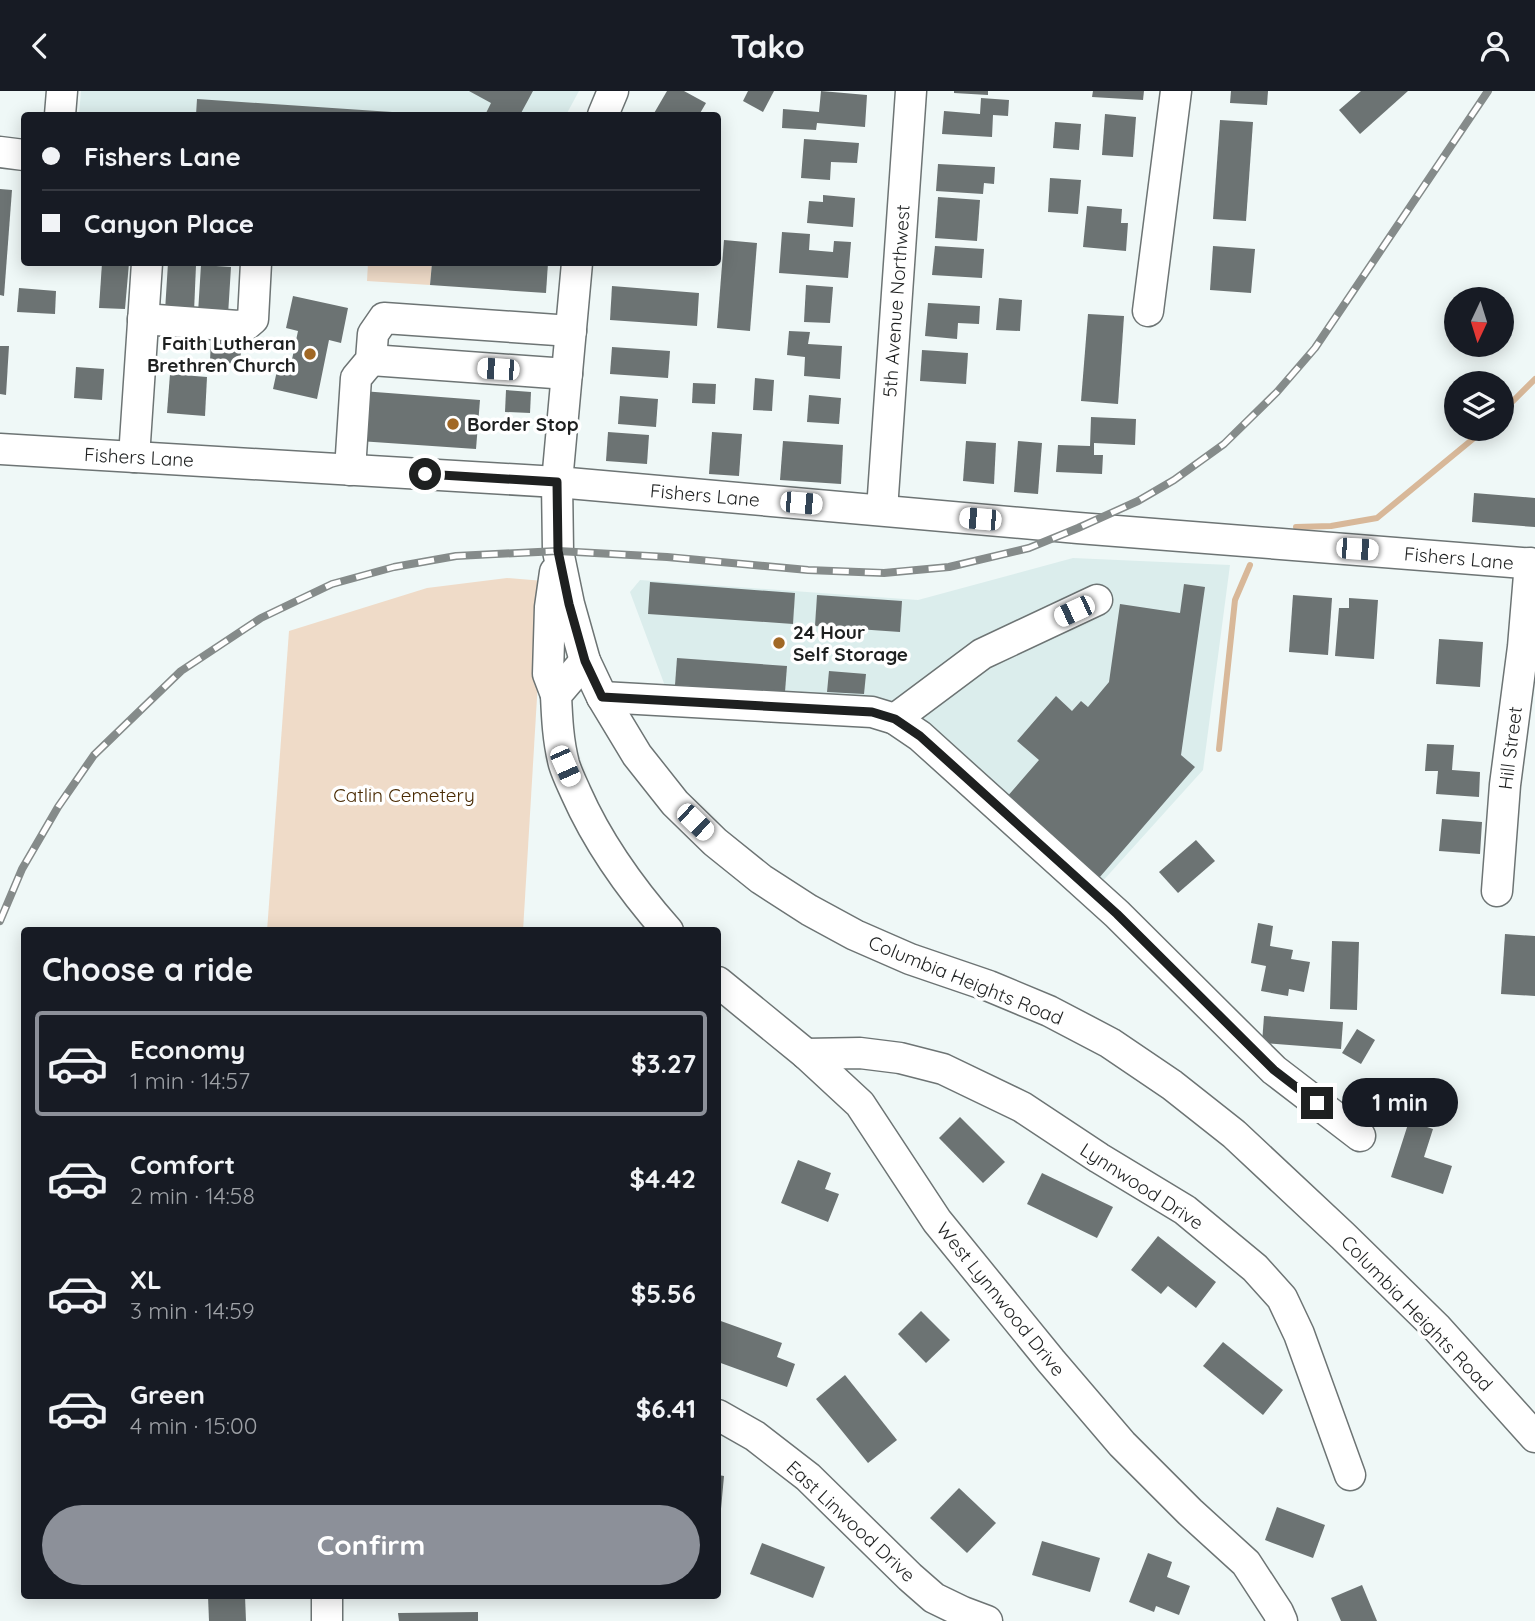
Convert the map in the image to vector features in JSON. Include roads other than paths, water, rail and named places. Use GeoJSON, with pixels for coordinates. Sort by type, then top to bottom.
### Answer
{"type":"FeatureCollection","features":[{"type":"Feature","properties":{"kind":"street"},"geometry":{"type":"LineString","coordinates":[[60,112],[62,91]]}},
{"type":"Feature","properties":{"kind":"street"},"geometry":{"type":"LineString","coordinates":[[604,112],[613,91]]}},
{"type":"Feature","properties":{"kind":"street","name":"5th Avenue Northwest"},"geometry":{"type":"LineString","coordinates":[[882,510],[911,91]]}},
{"type":"Feature","properties":{"kind":"street"},"geometry":{"type":"LineString","coordinates":[[1148,311],[1176,91]]}},
{"type":"Feature","properties":{"kind":"street"},"geometry":{"type":"LineString","coordinates":[[0,152],[21,155]]}},
{"type":"Feature","properties":{"kind":"street"},"geometry":{"type":"LineString","coordinates":[[134,457],[147,266]]}},
{"type":"Feature","properties":{"kind":"street"},"geometry":{"type":"LineString","coordinates":[[143,319],[246,325],[253,319],[256,266]]}},
{"type":"Feature","properties":{"kind":"street","name":"Columbia Heights Road"},"geometry":{"type":"LineString","coordinates":[[577,266],[557,482],[558,551],[585,661],[602,697],[637,755],[675,803],[715,842],[761,879],[810,910],[855,935],[910,959],[989,986],[1049,1011],[1110,1043],[1172,1085],[1234,1134],[1437,1328],[1535,1437]]}},
{"type":"Feature","properties":{"kind":"street"},"geometry":{"type":"LineString","coordinates":[[350,470],[356,378],[371,360],[373,334],[384,319],[571,331]]}},
{"type":"Feature","properties":{"kind":"street"},"geometry":{"type":"LineString","coordinates":[[371,360],[567,374]]}},
{"type":"Feature","properties":{"kind":"street","name":"Fishers Lane"},"geometry":{"type":"LineString","coordinates":[[0,449],[557,482],[1078,528],[1532,563]]}},
{"type":"Feature","properties":{"kind":"street"},"geometry":{"type":"LineString","coordinates":[[558,551],[550,607],[548,674],[556,695],[557,734],[565,766],[582,807],[607,853],[665,927]]}},
{"type":"Feature","properties":{"kind":"street","name":"Hill Street"},"geometry":{"type":"LineString","coordinates":[[1497,891],[1505,785],[1532,563]]}},
{"type":"Feature","properties":{"kind":"street"},"geometry":{"type":"LineString","coordinates":[[895,719],[982,653],[1097,600]]}},
{"type":"Feature","properties":{"kind":"street"},"geometry":{"type":"LineString","coordinates":[[556,695],[585,661]]}},
{"type":"Feature","properties":{"kind":"street"},"geometry":{"type":"LineString","coordinates":[[602,697],[872,712],[895,719],[920,736],[1117,914],[1274,1070],[1360,1136]]}},
{"type":"Feature","properties":{"kind":"street","name":"West Lynnwood Drive"},"geometry":{"type":"LineString","coordinates":[[721,984],[806,1054],[860,1104],[937,1220],[1051,1361],[1113,1434],[1190,1512],[1246,1563],[1282,1621]]}},
{"type":"Feature","properties":{"kind":"street","name":"Lynnwood Drive"},"geometry":{"type":"LineString","coordinates":[[806,1054],[860,1053],[900,1058],[943,1069],[1022,1107],[1185,1210],[1255,1268],[1282,1299],[1299,1334],[1350,1475]]}},
{"type":"Feature","properties":{"kind":"street","name":"East Linwood Drive"},"geometry":{"type":"LineString","coordinates":[[721,1417],[755,1436],[808,1477],[934,1598],[987,1621]]}},
{"type":"Feature","properties":{"kind":"street"},"geometry":{"type":"LineString","coordinates":[[327,1599],[327,1621]]}},
{"type":"Feature","properties":{"kind":"waterway"},"geometry":{"type":"LineString","coordinates":[[1514,400],[1535,379]]}},
{"type":"Feature","properties":{"kind":"waterway"},"geometry":{"type":"LineString","coordinates":[[1296,527],[1331,526],[1377,518],[1470,441]]}},
{"type":"Feature","properties":{"kind":"waterway"},"geometry":{"type":"LineString","coordinates":[[1219,749],[1235,600],[1250,565]]}},
{"type":"Feature","properties":{"kind":"railway"},"geometry":{"type":"LineString","coordinates":[[0,921],[22,869],[58,807],[94,755],[181,671],[261,618],[332,584],[394,567],[456,556],[558,551],[667,557],[808,570],[884,573],[949,567],[1029,548],[1138,501],[1174,480],[1224,444],[1277,392],[1315,348],[1488,91]]}},
{"type":"Feature","properties":{"kind":"place","name":"Faith Lutheran Brethren Church"},"geometry":{"type":"Point","coordinates":[310,354]}},
{"type":"Feature","properties":{"kind":"place","name":"Border Stop"},"geometry":{"type":"Point","coordinates":[453,424]}},
{"type":"Feature","properties":{"kind":"place","name":"24 Hour Self Storage"},"geometry":{"type":"Point","coordinates":[779,643]}},
{"type":"Feature","properties":{"kind":"park label","name":"Catlin Cemetery"},"geometry":{"type":"Point","coordinates":[404,795]}}]}
